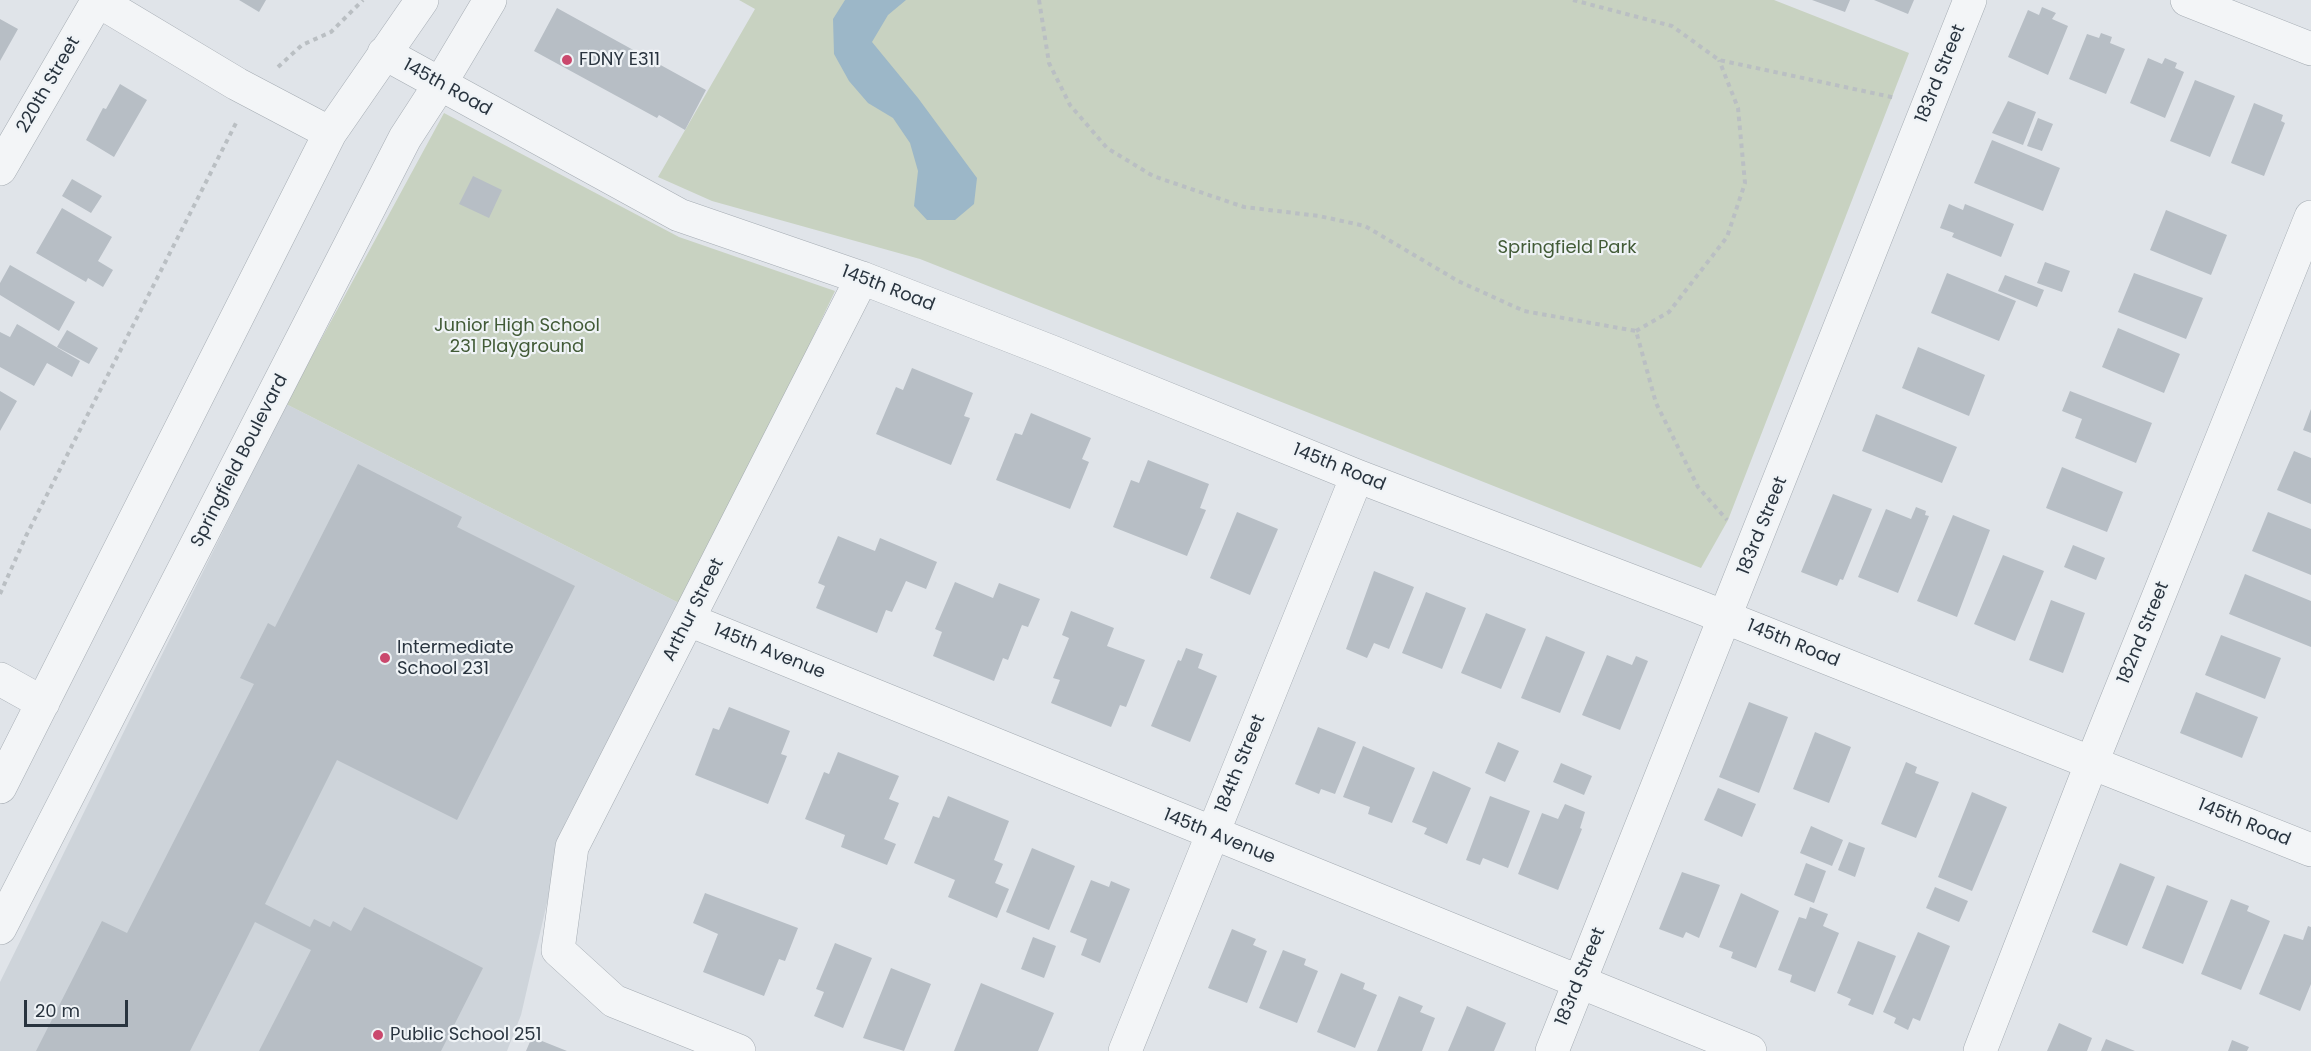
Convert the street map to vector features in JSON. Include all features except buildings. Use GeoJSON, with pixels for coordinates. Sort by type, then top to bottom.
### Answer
{"type":"FeatureCollection","features":[{"type":"Feature","properties":{"kind":"street"},"geometry":{"type":"LineString","coordinates":[[97,0],[237,84],[330,133]]}},
{"type":"Feature","properties":{"kind":"street","name":"220th Street"},"geometry":{"type":"LineString","coordinates":[[0,169],[97,0]]}},
{"type":"Feature","properties":{"kind":"street"},"geometry":{"type":"LineString","coordinates":[[0,787],[330,133],[422,0]]}},
{"type":"Feature","properties":{"kind":"street","name":"Springfield Boulevard"},"geometry":{"type":"LineString","coordinates":[[0,928],[405,138],[490,0]]}},
{"type":"Feature","properties":{"kind":"street","name":"183rd Street"},"geometry":{"type":"LineString","coordinates":[[1552,1051],[1971,0]]}},
{"type":"Feature","properties":{"kind":"street"},"geometry":{"type":"LineString","coordinates":[[2187,0],[2311,49]]}},
{"type":"Feature","properties":{"kind":"street","name":"145th Road"},"geometry":{"type":"LineString","coordinates":[[384,53],[679,215],[862,278],[1052,351],[1357,476],[1726,618],[2311,850]]}},
{"type":"Feature","properties":{"kind":"street","name":"182nd Street"},"geometry":{"type":"LineString","coordinates":[[1980,1051],[2092,762],[2311,217]]}},
{"type":"Feature","properties":{"kind":"street","name":"Arthur Street"},"geometry":{"type":"LineString","coordinates":[[739,1051],[614,1001],[558,950],[572,848],[862,278]]}},
{"type":"Feature","properties":{"kind":"street","name":"184th Street"},"geometry":{"type":"LineString","coordinates":[[1125,1051],[1357,476]]}},
{"type":"Feature","properties":{"kind":"street","name":"145th Avenue"},"geometry":{"type":"LineString","coordinates":[[689,620],[1750,1051]]}},
{"type":"Feature","properties":{"kind":"street"},"geometry":{"type":"LineString","coordinates":[[0,679],[43,703]]}},
{"type":"Feature","properties":{"kind":"path"},"geometry":{"type":"LineString","coordinates":[[272,74],[302,45],[331,32],[363,0]]}},
{"type":"Feature","properties":{"kind":"path"},"geometry":{"type":"LineString","coordinates":[[1039,0],[1049,63],[1070,105],[1107,148],[1154,176],[1244,207],[1319,216],[1365,226],[1458,281],[1524,311],[1636,331],[1669,312],[1727,237],[1745,183],[1738,108],[1719,60]]}},
{"type":"Feature","properties":{"kind":"path"},"geometry":{"type":"LineString","coordinates":[[1574,0],[1672,26],[1719,60],[1904,100]]}},
{"type":"Feature","properties":{"kind":"path"},"geometry":{"type":"LineString","coordinates":[[0,594],[26,536],[238,120]]}},
{"type":"Feature","properties":{"kind":"path"},"geometry":{"type":"LineString","coordinates":[[1636,331],[1656,403],[1698,487],[1728,520]]}},
{"type":"Feature","properties":{"kind":"shaded area"},"geometry":{"type":"Polygon","coordinates":[[[286,404],[685,606],[566,821],[521,1015],[507,1051],[0,1051],[0,982],[286,404]]]}},
{"type":"Feature","properties":{"kind":"green space","name":"Springfield Park"},"geometry":{"type":"Polygon","coordinates":[[[739,0],[1774,0],[1909,53],[1728,520],[1701,568],[920,259],[712,201],[658,177],[755,9],[739,0]]]}},
{"type":"Feature","properties":{"kind":"green space","name":"Junior High School 231 Playground"},"geometry":{"type":"Polygon","coordinates":[[[444,113],[679,237],[835,291],[685,606],[286,404],[444,113]]]}},
{"type":"Feature","properties":{"kind":"water"},"geometry":{"type":"Polygon","coordinates":[[[845,0],[906,0],[888,15],[872,42],[918,98],[977,178],[974,204],[955,220],[927,220],[914,206],[918,171],[910,143],[893,118],[868,103],[849,81],[834,54],[833,19],[845,0]]]}},
{"type":"Feature","properties":{"kind":"place","name":"FDNY E311"},"geometry":{"type":"Point","coordinates":[567,60]}},
{"type":"Feature","properties":{"kind":"place","name":"Intermediate School 231"},"geometry":{"type":"Point","coordinates":[385,658]}},
{"type":"Feature","properties":{"kind":"place","name":"Public School 251"},"geometry":{"type":"Point","coordinates":[378,1035]}}]}
